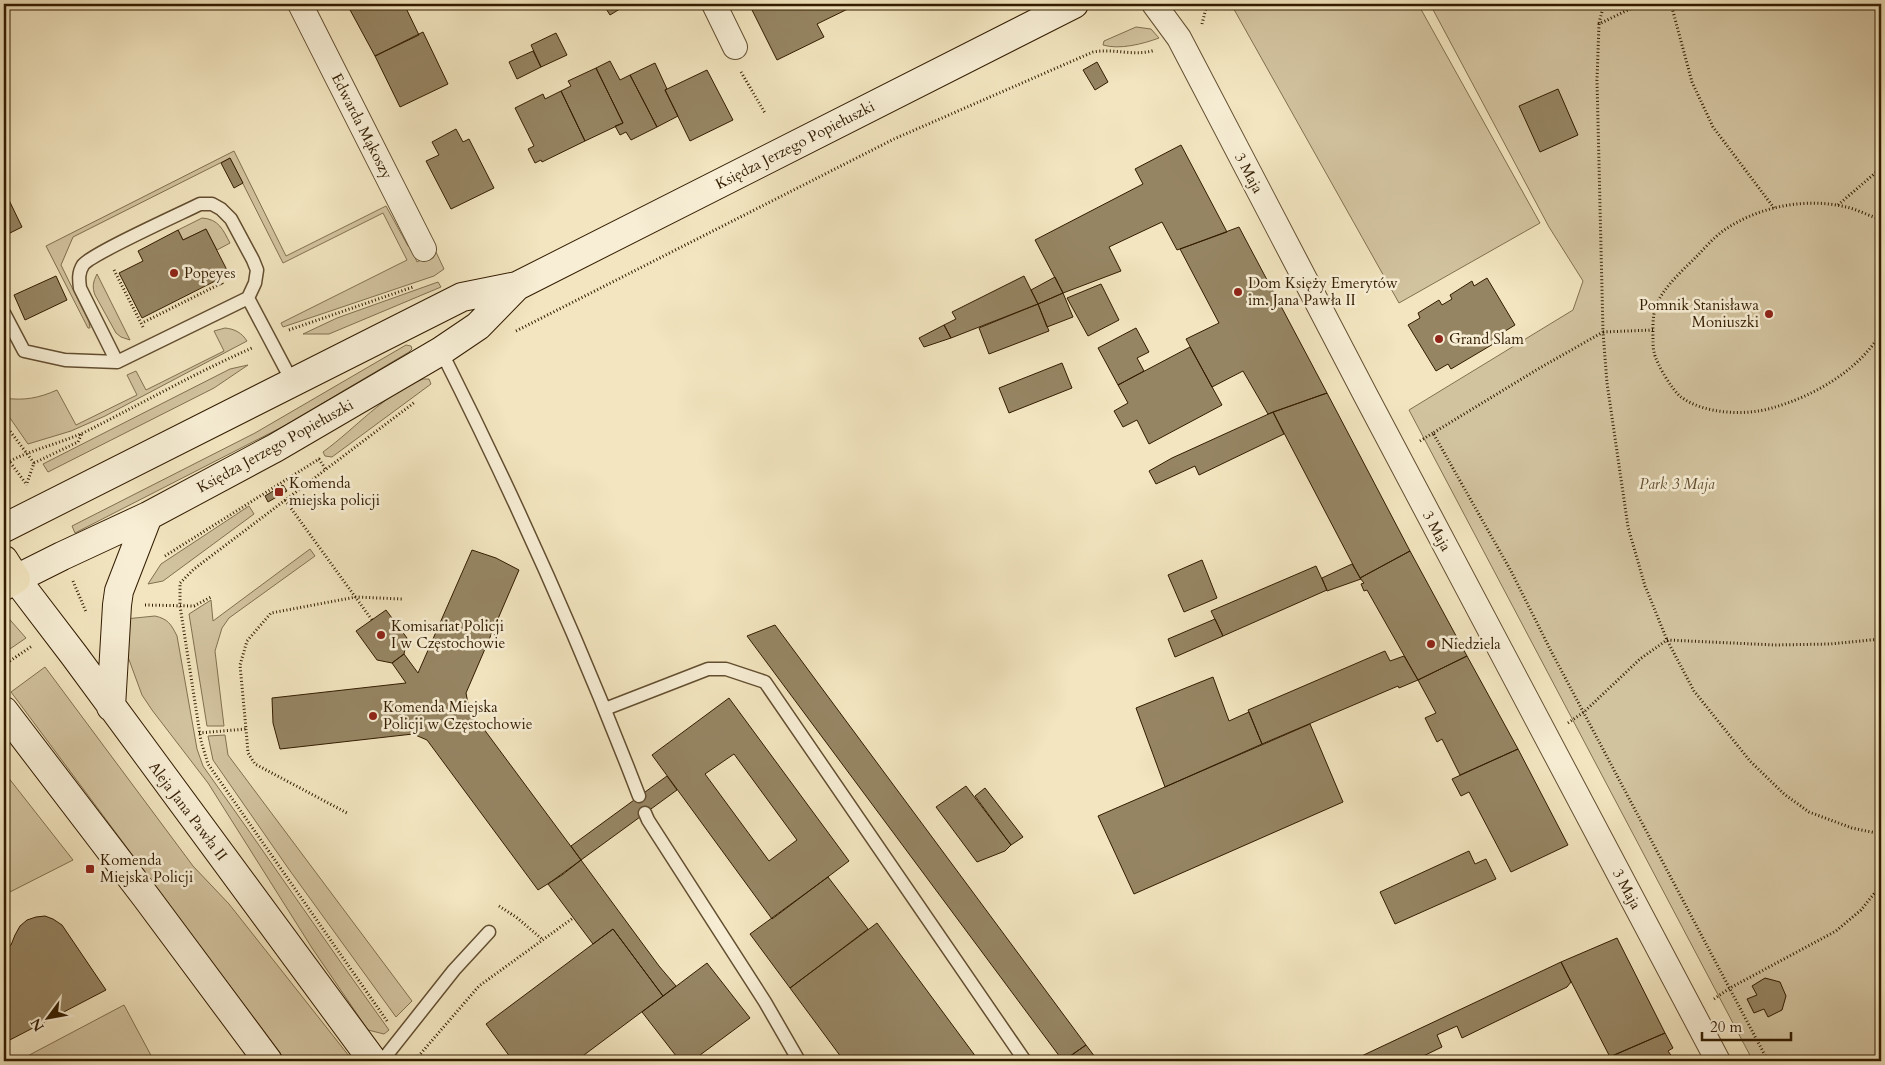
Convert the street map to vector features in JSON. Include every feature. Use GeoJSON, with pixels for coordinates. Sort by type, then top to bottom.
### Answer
{"type":"FeatureCollection","features":[{"type":"Feature","properties":{"kind":"main road","name":"Księdza Jerzego Popiełuszki"},"geometry":{"type":"LineString","coordinates":[[4,528],[462,297],[517,286],[1074,4]]}},
{"type":"Feature","properties":{"kind":"main road","name":"Księdza Jerzego Popiełuszki"},"geometry":{"type":"LineString","coordinates":[[8,575],[62,556],[148,516],[275,448],[447,362],[478,326],[517,286]]}},
{"type":"Feature","properties":{"kind":"main road"},"geometry":{"type":"LineString","coordinates":[[111,706],[119,591],[148,516]]}},
{"type":"Feature","properties":{"kind":"main road","name":"Aleja Jana Pawła II"},"geometry":{"type":"LineString","coordinates":[[8,575],[74,655],[373,1061]]}},
{"type":"Feature","properties":{"kind":"main road"},"geometry":{"type":"LineString","coordinates":[[4,711],[268,1061]]}},
{"type":"Feature","properties":{"kind":"street","name":"Edwarda Mąkoszy"},"geometry":{"type":"LineString","coordinates":[[300,4],[424,249]]}},
{"type":"Feature","properties":{"kind":"street"},"geometry":{"type":"LineString","coordinates":[[714,4],[735,47]]}},
{"type":"Feature","properties":{"kind":"street","name":"3 Maja"},"geometry":{"type":"LineString","coordinates":[[1154,4],[1179,38],[1356,378],[1718,1061]]}},
{"type":"Feature","properties":{"kind":"lane"},"geometry":{"type":"LineString","coordinates":[[4,313],[24,351],[66,360],[117,362],[248,298],[255,283],[257,270],[231,218],[220,209],[212,204],[200,204],[83,264],[78,276],[80,288],[117,362]]}},
{"type":"Feature","properties":{"kind":"lane"},"geometry":{"type":"LineString","coordinates":[[248,298],[293,382]]}},
{"type":"Feature","properties":{"kind":"lane"},"geometry":{"type":"LineString","coordinates":[[447,362],[524,524],[606,709],[639,796]]}},
{"type":"Feature","properties":{"kind":"lane"},"geometry":{"type":"LineString","coordinates":[[606,709],[708,669],[726,668],[765,682],[1025,1061]]}},
{"type":"Feature","properties":{"kind":"lane"},"geometry":{"type":"LineString","coordinates":[[646,813],[648,820],[765,1002],[799,1061]]}},
{"type":"Feature","properties":{"kind":"lane"},"geometry":{"type":"LineString","coordinates":[[382,1061],[458,965],[489,932]]}},
{"type":"Feature","properties":{"kind":"path"},"geometry":{"type":"LineString","coordinates":[[1195,28],[1202,24],[1206,8],[1210,4]]}},
{"type":"Feature","properties":{"kind":"path"},"geometry":{"type":"LineString","coordinates":[[1604,4],[1599,24],[1597,89],[1603,332],[1607,383],[1628,526],[1644,586],[1667,640],[1694,691],[1750,761],[1784,794],[1809,812],[1852,828],[1881,834]]}},
{"type":"Feature","properties":{"kind":"path"},"geometry":{"type":"LineString","coordinates":[[1599,24],[1640,4]]}},
{"type":"Feature","properties":{"kind":"path"},"geometry":{"type":"LineString","coordinates":[[1671,4],[1692,82],[1713,127],[1774,208]]}},
{"type":"Feature","properties":{"kind":"path"},"geometry":{"type":"LineString","coordinates":[[735,47],[731,56],[765,113]]}},
{"type":"Feature","properties":{"kind":"path"},"geometry":{"type":"LineString","coordinates":[[514,332],[903,135],[1093,52],[1104,50],[1145,53],[1159,48]]}},
{"type":"Feature","properties":{"kind":"path"},"geometry":{"type":"LineString","coordinates":[[1838,205],[1881,168]]}},
{"type":"Feature","properties":{"kind":"path"},"geometry":{"type":"LineString","coordinates":[[1881,222],[1877,218],[1838,205],[1806,204],[1774,208],[1746,217],[1722,232],[1674,278],[1657,304],[1652,330],[1654,353],[1663,373],[1680,396],[1703,408],[1732,412],[1758,412],[1794,402],[1826,385],[1870,350],[1881,333]]}},
{"type":"Feature","properties":{"kind":"path"},"geometry":{"type":"LineString","coordinates":[[114,271],[141,324]]}},
{"type":"Feature","properties":{"kind":"path"},"geometry":{"type":"LineString","coordinates":[[287,330],[416,286]]}},
{"type":"Feature","properties":{"kind":"path"},"geometry":{"type":"LineString","coordinates":[[1424,438],[1603,332],[1652,330]]}},
{"type":"Feature","properties":{"kind":"path"},"geometry":{"type":"LineString","coordinates":[[10,461],[26,453],[82,433],[207,368],[252,348]]}},
{"type":"Feature","properties":{"kind":"path"},"geometry":{"type":"LineString","coordinates":[[447,362],[326,470],[194,569],[180,583],[180,606],[200,733],[208,764],[399,1038],[417,1060],[479,986],[573,918]]}},
{"type":"Feature","properties":{"kind":"path"},"geometry":{"type":"LineString","coordinates":[[4,423],[34,463]]}},
{"type":"Feature","properties":{"kind":"path"},"geometry":{"type":"LineString","coordinates":[[4,454],[26,484],[34,463],[78,442],[82,433]]}},
{"type":"Feature","properties":{"kind":"path"},"geometry":{"type":"LineString","coordinates":[[1433,433],[1511,571],[1768,1061]]}},
{"type":"Feature","properties":{"kind":"path"},"geometry":{"type":"LineString","coordinates":[[179,546],[319,459],[326,470]]}},
{"type":"Feature","properties":{"kind":"path"},"geometry":{"type":"LineString","coordinates":[[286,500],[372,620]]}},
{"type":"Feature","properties":{"kind":"path"},"geometry":{"type":"LineString","coordinates":[[72,579],[86,612]]}},
{"type":"Feature","properties":{"kind":"path"},"geometry":{"type":"LineString","coordinates":[[136,605],[194,606],[211,597]]}},
{"type":"Feature","properties":{"kind":"path"},"geometry":{"type":"LineString","coordinates":[[347,813],[255,764],[248,753],[240,665],[247,641],[271,613],[356,597],[402,599]]}},
{"type":"Feature","properties":{"kind":"path"},"geometry":{"type":"LineString","coordinates":[[1573,721],[1640,659],[1667,640],[1775,645],[1830,644],[1881,639]]}},
{"type":"Feature","properties":{"kind":"path"},"geometry":{"type":"LineString","coordinates":[[4,665],[32,647]]}},
{"type":"Feature","properties":{"kind":"path"},"geometry":{"type":"LineString","coordinates":[[200,733],[246,729]]}},
{"type":"Feature","properties":{"kind":"path"},"geometry":{"type":"LineString","coordinates":[[1719,996],[1730,988],[1836,931],[1861,910],[1881,886]]}},
{"type":"Feature","properties":{"kind":"path"},"geometry":{"type":"LineString","coordinates":[[498,906],[516,917],[542,939]]}},
{"type":"Feature","properties":{"kind":"green space"},"geometry":{"type":"Polygon","coordinates":[[[1231,4],[1418,4],[1540,223],[1399,303],[1231,4]]]}},
{"type":"Feature","properties":{"kind":"green space","name":"Park 3 Maja"},"geometry":{"type":"Polygon","coordinates":[[[1430,4],[1881,4],[1881,1061],[1753,1061],[1409,410],[1573,310],[1583,281],[1549,227],[1430,4]]]}},
{"type":"Feature","properties":{"kind":"green space"},"geometry":{"type":"Polygon","coordinates":[[[1136,27],[1151,29],[1159,38],[1124,47],[1103,45],[1104,41],[1136,27]]]}},
{"type":"Feature","properties":{"kind":"green space"},"geometry":{"type":"Polygon","coordinates":[[[234,151],[286,256],[386,206],[408,246],[410,246],[417,262],[436,252],[444,269],[434,276],[283,327],[281,323],[407,260],[383,213],[283,263],[230,158],[73,237],[61,265],[89,322],[90,328],[88,328],[46,246],[234,151]]]}},
{"type":"Feature","properties":{"kind":"green space"},"geometry":{"type":"Polygon","coordinates":[[[202,218],[213,220],[223,230],[230,243],[217,250],[206,229],[183,240],[178,230],[202,218]]]}},
{"type":"Feature","properties":{"kind":"green space"},"geometry":{"type":"Polygon","coordinates":[[[97,274],[130,340],[116,333],[95,295],[93,284],[97,274]]]}},
{"type":"Feature","properties":{"kind":"green space"},"geometry":{"type":"Polygon","coordinates":[[[438,282],[441,287],[329,334],[303,334],[337,318],[438,282]]]}},
{"type":"Feature","properties":{"kind":"green space"},"geometry":{"type":"Polygon","coordinates":[[[225,328],[238,332],[247,341],[105,416],[71,431],[28,444],[10,418],[4,415],[4,398],[31,398],[57,390],[76,425],[137,395],[127,375],[136,371],[146,390],[224,351],[214,331],[225,328]]]}},
{"type":"Feature","properties":{"kind":"green space"},"geometry":{"type":"Polygon","coordinates":[[[406,345],[411,346],[412,349],[409,352],[284,426],[75,533],[72,526],[255,433],[406,345]]]}},
{"type":"Feature","properties":{"kind":"green space"},"geometry":{"type":"Polygon","coordinates":[[[248,365],[214,388],[48,472],[43,464],[230,369],[248,365]]]}},
{"type":"Feature","properties":{"kind":"green space"},"geometry":{"type":"Polygon","coordinates":[[[423,379],[429,379],[431,384],[332,457],[325,456],[323,452],[383,402],[409,385],[423,379]]]}},
{"type":"Feature","properties":{"kind":"green space"},"geometry":{"type":"Polygon","coordinates":[[[249,506],[254,514],[163,581],[148,584],[161,564],[249,506]]]}},
{"type":"Feature","properties":{"kind":"green space"},"geometry":{"type":"Polygon","coordinates":[[[310,549],[315,556],[229,618],[222,628],[215,651],[224,726],[207,726],[189,614],[211,600],[213,621],[310,549]]]}},
{"type":"Feature","properties":{"kind":"green space"},"geometry":{"type":"Polygon","coordinates":[[[4,613],[26,638],[4,653],[4,613]]]}},
{"type":"Feature","properties":{"kind":"green space"},"geometry":{"type":"Polygon","coordinates":[[[155,616],[169,623],[177,636],[197,749],[203,766],[389,1030],[384,1034],[368,1030],[312,948],[208,783],[142,695],[128,657],[125,619],[155,616]]]}},
{"type":"Feature","properties":{"kind":"green space"},"geometry":{"type":"Polygon","coordinates":[[[45,667],[193,866],[229,904],[353,1061],[286,1061],[11,692],[45,667]]]}},
{"type":"Feature","properties":{"kind":"green space"},"geometry":{"type":"Polygon","coordinates":[[[225,735],[228,755],[412,1001],[396,1017],[288,868],[213,760],[208,736],[225,735]]]}},
{"type":"Feature","properties":{"kind":"green space"},"geometry":{"type":"Polygon","coordinates":[[[4,772],[73,860],[4,895],[4,772]]]}},
{"type":"Feature","properties":{"kind":"green space"},"geometry":{"type":"Polygon","coordinates":[[[124,1005],[154,1061],[18,1061],[124,1005]]]}},
{"type":"Feature","properties":{"kind":"building"},"geometry":{"type":"Polygon","coordinates":[[[356,4],[404,4],[419,35],[375,56],[349,8],[356,4]]]}},
{"type":"Feature","properties":{"kind":"building"},"geometry":{"type":"Polygon","coordinates":[[[603,4],[628,4],[610,15],[603,4]]]}},
{"type":"Feature","properties":{"kind":"building"},"geometry":{"type":"Polygon","coordinates":[[[749,4],[858,4],[817,24],[824,37],[777,60],[749,4]]]}},
{"type":"Feature","properties":{"kind":"building"},"geometry":{"type":"Polygon","coordinates":[[[423,32],[448,84],[400,107],[375,56],[423,32]]]}},
{"type":"Feature","properties":{"kind":"building"},"geometry":{"type":"Polygon","coordinates":[[[556,33],[567,55],[541,67],[531,45],[556,33]]]}},
{"type":"Feature","properties":{"kind":"building"},"geometry":{"type":"Polygon","coordinates":[[[533,51],[541,67],[517,79],[509,62],[533,51]]]}},
{"type":"Feature","properties":{"kind":"building"},"geometry":{"type":"Polygon","coordinates":[[[610,61],[620,80],[630,75],[657,127],[631,140],[626,132],[620,135],[615,126],[623,123],[596,68],[610,61]]]}},
{"type":"Feature","properties":{"kind":"building"},"geometry":{"type":"Polygon","coordinates":[[[1097,62],[1108,82],[1095,90],[1083,70],[1097,62]]]}},
{"type":"Feature","properties":{"kind":"building"},"geometry":{"type":"Polygon","coordinates":[[[655,63],[667,89],[665,90],[678,116],[657,127],[630,75],[655,63]]]}},
{"type":"Feature","properties":{"kind":"building"},"geometry":{"type":"Polygon","coordinates":[[[596,68],[623,123],[585,141],[561,91],[571,86],[568,81],[596,68]]]}},
{"type":"Feature","properties":{"kind":"building"},"geometry":{"type":"Polygon","coordinates":[[[707,70],[733,120],[690,141],[665,90],[707,70]]]}},
{"type":"Feature","properties":{"kind":"building"},"geometry":{"type":"Polygon","coordinates":[[[1558,89],[1578,135],[1540,152],[1519,106],[1558,89]]]}},
{"type":"Feature","properties":{"kind":"building"},"geometry":{"type":"Polygon","coordinates":[[[561,91],[585,141],[542,162],[541,160],[535,163],[528,149],[534,146],[515,108],[543,94],[545,99],[561,91]]]}},
{"type":"Feature","properties":{"kind":"building"},"geometry":{"type":"Polygon","coordinates":[[[456,129],[463,142],[469,139],[494,188],[451,209],[426,161],[439,155],[432,142],[456,129]]]}},
{"type":"Feature","properties":{"kind":"building"},"geometry":{"type":"Polygon","coordinates":[[[1181,145],[1227,232],[1177,250],[1162,222],[1109,247],[1121,271],[1063,293],[1035,240],[1143,184],[1135,169],[1181,145]]]}},
{"type":"Feature","properties":{"kind":"building"},"geometry":{"type":"Polygon","coordinates":[[[230,158],[243,183],[234,188],[221,163],[230,158]]]}},
{"type":"Feature","properties":{"kind":"building"},"geometry":{"type":"Polygon","coordinates":[[[7,196],[22,227],[4,236],[4,197],[7,196]]]}},
{"type":"Feature","properties":{"kind":"building","name":"Dom Księży Emerytów im. Jana Pawła II"},"geometry":{"type":"Polygon","coordinates":[[[1239,227],[1327,393],[1268,414],[1243,371],[1212,387],[1186,339],[1219,323],[1180,249],[1239,227]]]}},
{"type":"Feature","properties":{"kind":"building","name":"Popeyes"},"geometry":{"type":"Polygon","coordinates":[[[206,229],[229,274],[142,318],[119,273],[143,261],[138,251],[178,230],[183,240],[206,229]]]}},
{"type":"Feature","properties":{"kind":"building"},"geometry":{"type":"Polygon","coordinates":[[[56,276],[67,300],[25,320],[14,295],[56,276]]]}},
{"type":"Feature","properties":{"kind":"building"},"geometry":{"type":"Polygon","coordinates":[[[1024,276],[1038,304],[951,338],[944,325],[956,319],[952,312],[1024,276]]]}},
{"type":"Feature","properties":{"kind":"building"},"geometry":{"type":"Polygon","coordinates":[[[1055,277],[1063,293],[1038,304],[1031,290],[1055,277]]]}},
{"type":"Feature","properties":{"kind":"building"},"geometry":{"type":"Polygon","coordinates":[[[1487,278],[1515,325],[1502,333],[1505,337],[1451,369],[1448,364],[1436,371],[1408,325],[1420,318],[1418,313],[1439,300],[1442,305],[1452,299],[1450,295],[1472,281],[1474,286],[1487,278]]]}},
{"type":"Feature","properties":{"kind":"building"},"geometry":{"type":"Polygon","coordinates":[[[1101,284],[1119,320],[1088,336],[1067,298],[1101,284]]]}},
{"type":"Feature","properties":{"kind":"building"},"geometry":{"type":"Polygon","coordinates":[[[1063,293],[1073,317],[1047,327],[1038,304],[1063,293]]]}},
{"type":"Feature","properties":{"kind":"building"},"geometry":{"type":"Polygon","coordinates":[[[1038,304],[1049,331],[989,354],[979,328],[1038,304]]]}},
{"type":"Feature","properties":{"kind":"building"},"geometry":{"type":"Polygon","coordinates":[[[944,325],[951,338],[924,347],[919,338],[944,325]]]}},
{"type":"Feature","properties":{"kind":"building"},"geometry":{"type":"Polygon","coordinates":[[[1136,328],[1149,352],[1137,358],[1144,371],[1118,385],[1098,348],[1136,328]]]}},
{"type":"Feature","properties":{"kind":"building"},"geometry":{"type":"Polygon","coordinates":[[[1190,347],[1222,405],[1149,444],[1137,420],[1123,427],[1114,411],[1128,403],[1118,385],[1190,347]]]}},
{"type":"Feature","properties":{"kind":"building"},"geometry":{"type":"Polygon","coordinates":[[[1062,363],[1072,388],[1009,413],[999,388],[1062,363]]]}},
{"type":"Feature","properties":{"kind":"building"},"geometry":{"type":"Polygon","coordinates":[[[1327,393],[1410,551],[1360,578],[1273,412],[1327,393]]]}},
{"type":"Feature","properties":{"kind":"building"},"geometry":{"type":"Polygon","coordinates":[[[1273,412],[1284,434],[1199,475],[1195,466],[1156,484],[1149,471],[1172,458],[1273,412]]]}},
{"type":"Feature","properties":{"kind":"building"},"geometry":{"type":"Polygon","coordinates":[[[283,485],[287,491],[268,502],[265,496],[283,485]]]}},
{"type":"Feature","properties":{"kind":"building","name":"Komenda Miejska Policji w Częstochowie"},"geometry":{"type":"Polygon","coordinates":[[[472,550],[496,558],[519,570],[466,693],[469,709],[581,860],[538,890],[427,740],[413,734],[280,749],[273,723],[272,698],[406,683],[392,663],[404,654],[418,673],[472,550]]]}},
{"type":"Feature","properties":{"kind":"building"},"geometry":{"type":"Polygon","coordinates":[[[1410,551],[1467,656],[1418,680],[1367,590],[1364,591],[1361,584],[1364,583],[1360,578],[1410,551]]]}},
{"type":"Feature","properties":{"kind":"building"},"geometry":{"type":"Polygon","coordinates":[[[1202,560],[1217,598],[1184,612],[1168,575],[1202,560]]]}},
{"type":"Feature","properties":{"kind":"building"},"geometry":{"type":"Polygon","coordinates":[[[1352,564],[1361,579],[1327,591],[1322,578],[1352,564]]]}},
{"type":"Feature","properties":{"kind":"building"},"geometry":{"type":"Polygon","coordinates":[[[1316,566],[1327,590],[1223,636],[1211,611],[1316,566]]]}},
{"type":"Feature","properties":{"kind":"building","name":"Komisariat Policji I w Częstochowie"},"geometry":{"type":"Polygon","coordinates":[[[386,610],[407,638],[404,654],[392,663],[377,660],[356,631],[386,610]]]}},
{"type":"Feature","properties":{"kind":"building"},"geometry":{"type":"Polygon","coordinates":[[[1215,619],[1223,636],[1175,657],[1168,639],[1215,619]]]}},
{"type":"Feature","properties":{"kind":"building"},"geometry":{"type":"Polygon","coordinates":[[[775,625],[1086,1045],[1063,1061],[747,636],[775,625]]]}},
{"type":"Feature","properties":{"kind":"building"},"geometry":{"type":"Polygon","coordinates":[[[1385,651],[1390,661],[1404,656],[1418,680],[1399,688],[1398,686],[1262,744],[1248,710],[1385,651]]]}},
{"type":"Feature","properties":{"kind":"building"},"geometry":{"type":"Polygon","coordinates":[[[1467,656],[1518,749],[1460,775],[1442,739],[1437,742],[1425,718],[1436,713],[1418,680],[1467,656]]]}},
{"type":"Feature","properties":{"kind":"building"},"geometry":{"type":"Polygon","coordinates":[[[1213,677],[1229,721],[1249,712],[1262,744],[1165,787],[1136,708],[1213,677]]]}},
{"type":"Feature","properties":{"kind":"building"},"geometry":{"type":"Polygon","coordinates":[[[729,698],[849,861],[772,919],[652,755],[729,698]],[[734,754],[705,774],[769,861],[797,840],[734,754]]]}},
{"type":"Feature","properties":{"kind":"building"},"geometry":{"type":"Polygon","coordinates":[[[1310,724],[1343,802],[1134,894],[1098,816],[1310,724]]]}},
{"type":"Feature","properties":{"kind":"building"},"geometry":{"type":"Polygon","coordinates":[[[1518,749],[1568,845],[1511,872],[1469,792],[1461,796],[1452,779],[1518,749]]]}},
{"type":"Feature","properties":{"kind":"building"},"geometry":{"type":"Polygon","coordinates":[[[667,776],[677,790],[581,860],[571,846],[667,776]]]}},
{"type":"Feature","properties":{"kind":"building"},"geometry":{"type":"Polygon","coordinates":[[[966,786],[1011,845],[1005,851],[977,862],[936,807],[966,786]]]}},
{"type":"Feature","properties":{"kind":"building"},"geometry":{"type":"Polygon","coordinates":[[[985,788],[1023,837],[1011,845],[975,796],[985,788]]]}},
{"type":"Feature","properties":{"kind":"building"},"geometry":{"type":"Polygon","coordinates":[[[1469,851],[1475,864],[1486,859],[1496,879],[1395,924],[1380,892],[1469,851]]]}},
{"type":"Feature","properties":{"kind":"building"},"geometry":{"type":"Polygon","coordinates":[[[581,860],[659,966],[676,986],[663,996],[613,929],[593,944],[548,884],[581,860]]]}},
{"type":"Feature","properties":{"kind":"building"},"geometry":{"type":"Polygon","coordinates":[[[828,877],[868,929],[790,988],[750,934],[828,877]]]}},
{"type":"Feature","properties":{"kind":"building"},"geometry":{"type":"Polygon","coordinates":[[[45,916],[62,925],[106,990],[4,1043],[4,949],[11,945],[20,926],[27,920],[45,916]]]}},
{"type":"Feature","properties":{"kind":"building"},"geometry":{"type":"Polygon","coordinates":[[[877,923],[979,1061],[844,1061],[790,988],[877,923]]]}},
{"type":"Feature","properties":{"kind":"building"},"geometry":{"type":"Polygon","coordinates":[[[613,929],[663,996],[576,1061],[513,1061],[486,1024],[613,929]]]}},
{"type":"Feature","properties":{"kind":"building"},"geometry":{"type":"Polygon","coordinates":[[[1617,938],[1665,1033],[1610,1057],[1561,962],[1617,938]]]}},
{"type":"Feature","properties":{"kind":"building"},"geometry":{"type":"Polygon","coordinates":[[[1561,962],[1571,982],[1567,987],[1462,1038],[1457,1026],[1437,1035],[1442,1047],[1413,1061],[1351,1061],[1561,962]]]}},
{"type":"Feature","properties":{"kind":"building"},"geometry":{"type":"Polygon","coordinates":[[[707,963],[750,1018],[692,1061],[680,1061],[642,1012],[707,963]]]}},
{"type":"Feature","properties":{"kind":"building"},"geometry":{"type":"Polygon","coordinates":[[[1765,978],[1780,982],[1786,996],[1782,1010],[1768,1017],[1764,1009],[1754,1013],[1747,999],[1757,995],[1752,986],[1765,978]]]}},
{"type":"Feature","properties":{"kind":"building"},"geometry":{"type":"Polygon","coordinates":[[[1665,1033],[1673,1048],[1668,1051],[1675,1061],[1600,1061],[1665,1033]]]}},
{"type":"Feature","properties":{"kind":"building"},"geometry":{"type":"Polygon","coordinates":[[[1086,1045],[1098,1061],[1063,1061],[1086,1045]]]}},
{"type":"Feature","properties":{"kind":"place","name":"Popeyes"},"geometry":{"type":"Point","coordinates":[174,273]}},
{"type":"Feature","properties":{"kind":"place","name":"Dom Księży Emerytów im. Jana Pawła II"},"geometry":{"type":"Point","coordinates":[1238,292]}},
{"type":"Feature","properties":{"kind":"place","name":"Pomnik Stanisława Moniuszki"},"geometry":{"type":"Point","coordinates":[1769,314]}},
{"type":"Feature","properties":{"kind":"place","name":"Grand Slam"},"geometry":{"type":"Point","coordinates":[1439,339]}},
{"type":"Feature","properties":{"kind":"place","name":"Komenda miejska policji"},"geometry":{"type":"Point","coordinates":[279,492]}},
{"type":"Feature","properties":{"kind":"place","name":"Komisariat Policji I w Częstochowie"},"geometry":{"type":"Point","coordinates":[381,635]}},
{"type":"Feature","properties":{"kind":"place","name":"Niedziela"},"geometry":{"type":"Point","coordinates":[1431,644]}},
{"type":"Feature","properties":{"kind":"place","name":"Komenda Miejska Policji w Częstochowie"},"geometry":{"type":"Point","coordinates":[373,716]}},
{"type":"Feature","properties":{"kind":"place","name":"Komenda Miejska Policji"},"geometry":{"type":"Point","coordinates":[90,869]}}]}
